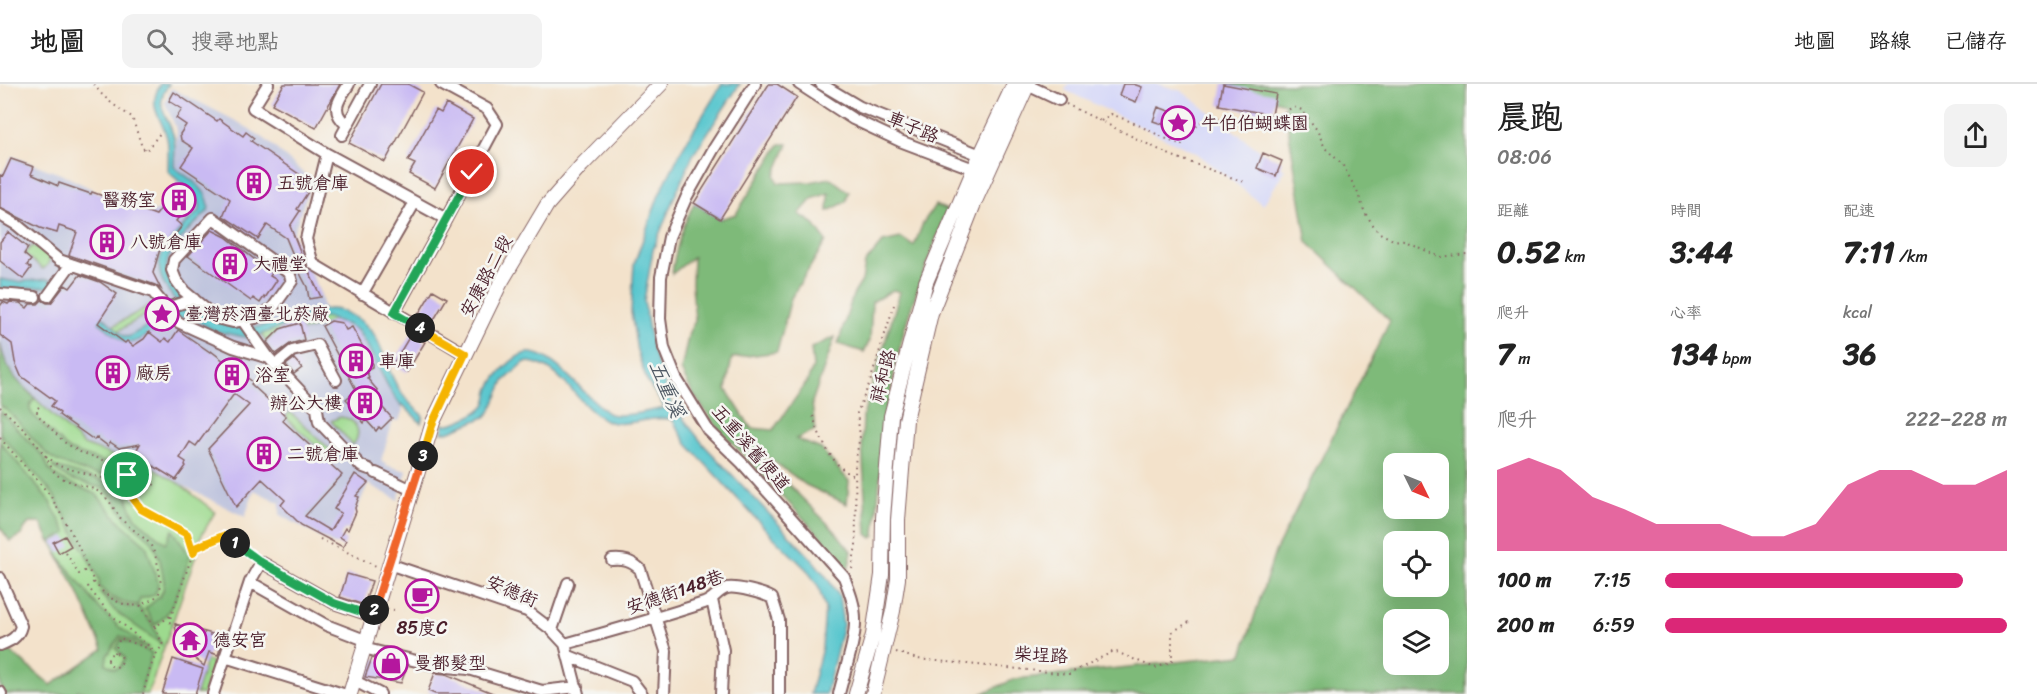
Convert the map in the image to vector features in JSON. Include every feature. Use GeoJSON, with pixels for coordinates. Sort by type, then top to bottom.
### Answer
{"type":"FeatureCollection","features":[{"type":"Feature","properties":{"kind":"main road","name":"安康路二段"},"geometry":{"type":"LineString","coordinates":[[351,687],[433,422],[509,268],[547,205],[582,165],[661,84]]}},
{"type":"Feature","properties":{"kind":"main road","name":"祥和路"},"geometry":{"type":"LineString","coordinates":[[856,694],[873,635],[882,575],[883,518],[891,416],[926,282],[1024,84]]}},
{"type":"Feature","properties":{"kind":"main road","name":"祥和路"},"geometry":{"type":"LineString","coordinates":[[873,694],[885,649],[898,579],[898,520],[906,420],[931,313],[980,172]]}},
{"type":"Feature","properties":{"kind":"street"},"geometry":{"type":"LineString","coordinates":[[268,84],[253,108],[327,154],[447,219]]}},
{"type":"Feature","properties":{"kind":"street"},"geometry":{"type":"LineString","coordinates":[[349,84],[337,103],[337,111],[344,130],[370,84]]}},
{"type":"Feature","properties":{"kind":"street"},"geometry":{"type":"LineString","coordinates":[[394,313],[497,124],[487,109],[441,84]]}},
{"type":"Feature","properties":{"kind":"street","name":"五重溪舊便道"},"geometry":{"type":"LineString","coordinates":[[755,84],[687,196],[669,237],[661,277],[660,319],[664,348],[676,378],[708,430],[742,463],[844,577],[851,597],[855,620],[839,694]]}},
{"type":"Feature","properties":{"kind":"street","name":"車子路"},"geometry":{"type":"LineString","coordinates":[[799,84],[853,119],[900,141],[980,172]]}},
{"type":"Feature","properties":{"kind":"street","name":"車子路"},"geometry":{"type":"LineString","coordinates":[[821,84],[860,107],[987,157]]}},
{"type":"Feature","properties":{"kind":"street"},"geometry":{"type":"LineString","coordinates":[[1024,84],[1059,100]]}},
{"type":"Feature","properties":{"kind":"street"},"geometry":{"type":"LineString","coordinates":[[327,154],[306,239],[313,264],[465,354]]}},
{"type":"Feature","properties":{"kind":"street"},"geometry":{"type":"LineString","coordinates":[[362,294],[415,202]]}},
{"type":"Feature","properties":{"kind":"street"},"geometry":{"type":"LineString","coordinates":[[0,215],[17,225],[59,260],[153,292],[171,308],[178,322],[233,347],[272,362],[292,351],[317,345],[336,381]]}},
{"type":"Feature","properties":{"kind":"street"},"geometry":{"type":"LineString","coordinates":[[213,218],[289,273],[292,281],[272,309],[244,323],[216,318],[192,300],[176,280],[172,270],[174,260],[213,218]]}},
{"type":"Feature","properties":{"kind":"street"},"geometry":{"type":"LineString","coordinates":[[53,289],[71,264]]}},
{"type":"Feature","properties":{"kind":"street"},"geometry":{"type":"LineString","coordinates":[[0,294],[35,297]]}},
{"type":"Feature","properties":{"kind":"street"},"geometry":{"type":"LineString","coordinates":[[171,308],[192,300]]}},
{"type":"Feature","properties":{"kind":"street"},"geometry":{"type":"LineString","coordinates":[[244,323],[272,362],[316,409],[319,422],[361,466],[412,490]]}},
{"type":"Feature","properties":{"kind":"street"},"geometry":{"type":"LineString","coordinates":[[612,560],[626,560],[640,569],[666,651],[664,694]]}},
{"type":"Feature","properties":{"kind":"street"},"geometry":{"type":"LineString","coordinates":[[213,694],[250,582],[261,562],[334,603],[373,616]]}},
{"type":"Feature","properties":{"kind":"street","name":"安德街"},"geometry":{"type":"LineString","coordinates":[[388,567],[527,611],[552,630],[565,644],[578,690]]}},
{"type":"Feature","properties":{"kind":"street"},"geometry":{"type":"LineString","coordinates":[[0,579],[21,626],[14,639],[0,645]]}},
{"type":"Feature","properties":{"kind":"street"},"geometry":{"type":"LineString","coordinates":[[250,582],[364,644],[437,666],[469,669],[542,691],[578,690]]}},
{"type":"Feature","properties":{"kind":"street"},"geometry":{"type":"LineString","coordinates":[[552,630],[568,583]]}},
{"type":"Feature","properties":{"kind":"street","name":"安德街148巷"},"geometry":{"type":"LineString","coordinates":[[565,644],[656,619],[712,600],[729,587],[765,594],[772,598],[780,620],[779,694]]}},
{"type":"Feature","properties":{"kind":"street"},"geometry":{"type":"LineString","coordinates":[[712,600],[723,650],[721,694]]}},
{"type":"Feature","properties":{"kind":"street"},"geometry":{"type":"LineString","coordinates":[[569,656],[632,681],[642,694]]}},
{"type":"Feature","properties":{"kind":"street"},"geometry":{"type":"LineString","coordinates":[[225,657],[343,694]]}},
{"type":"Feature","properties":{"kind":"street"},"geometry":{"type":"LineString","coordinates":[[351,687],[380,694]]}},
{"type":"Feature","properties":{"kind":"path"},"geometry":{"type":"LineString","coordinates":[[94,84],[120,110],[132,117],[142,147],[146,151],[161,132]]}},
{"type":"Feature","properties":{"kind":"path"},"geometry":{"type":"LineString","coordinates":[[1059,100],[1170,154],[1244,182]]}},
{"type":"Feature","properties":{"kind":"path"},"geometry":{"type":"LineString","coordinates":[[1101,122],[1111,114],[1180,146],[1200,122],[1221,117],[1242,127],[1249,127],[1265,124],[1293,107],[1302,110],[1317,130],[1325,148],[1342,164],[1357,191],[1365,213],[1378,232],[1393,240],[1405,242],[1440,257],[1467,254]]}},
{"type":"Feature","properties":{"kind":"path"},"geometry":{"type":"LineString","coordinates":[[844,577],[852,571],[856,545],[855,476],[860,436],[857,412],[870,382],[894,306]]}},
{"type":"Feature","properties":{"kind":"path"},"geometry":{"type":"LineString","coordinates":[[0,407],[46,456],[59,466],[106,479],[114,474],[130,476],[155,485]]}},
{"type":"Feature","properties":{"kind":"path"},"geometry":{"type":"LineString","coordinates":[[39,407],[36,409],[38,415],[64,442],[80,452],[129,469],[133,498],[141,509],[187,534],[193,553]]}},
{"type":"Feature","properties":{"kind":"path"},"geometry":{"type":"LineString","coordinates":[[813,416],[819,435],[836,461],[849,474],[855,476]]}},
{"type":"Feature","properties":{"kind":"path"},"geometry":{"type":"LineString","coordinates":[[0,438],[50,495],[76,541],[94,582],[102,592],[118,602],[132,606],[154,598],[159,593],[161,584],[151,545],[121,519],[109,499],[98,491],[66,480],[56,474],[46,456]]}},
{"type":"Feature","properties":{"kind":"path"},"geometry":{"type":"LineString","coordinates":[[230,642],[169,622],[193,553],[195,548],[223,536],[261,562]]}},
{"type":"Feature","properties":{"kind":"path"},"geometry":{"type":"LineString","coordinates":[[320,539],[388,567]]}},
{"type":"Feature","properties":{"kind":"path"},"geometry":{"type":"LineString","coordinates":[[66,553],[79,574],[88,569]]}},
{"type":"Feature","properties":{"kind":"path"},"geometry":{"type":"LineString","coordinates":[[94,582],[88,586],[109,612],[156,652]]}},
{"type":"Feature","properties":{"kind":"path"},"geometry":{"type":"LineString","coordinates":[[140,605],[155,627],[163,645],[156,652],[142,694]]}},
{"type":"Feature","properties":{"kind":"path"},"geometry":{"type":"LineString","coordinates":[[155,627],[171,615]]}},
{"type":"Feature","properties":{"kind":"path","name":"柴埕路"},"geometry":{"type":"LineString","coordinates":[[885,649],[917,659],[1069,674],[1114,651],[1155,668],[1172,662],[1172,632],[1191,621]]}},
{"type":"Feature","properties":{"kind":"path"},"geometry":{"type":"LineString","coordinates":[[114,653],[118,654],[122,660],[121,664],[115,668],[111,667],[108,657],[114,653],[120,638],[156,652]]}},
{"type":"Feature","properties":{"kind":"shaded area","name":"牛伯伯蝴蝶園"},"geometry":{"type":"Polygon","coordinates":[[[1068,84],[1158,84],[1182,91],[1285,170],[1263,205],[1198,154],[1065,90],[1068,84]]]}},
{"type":"Feature","properties":{"kind":"shaded area","name":"臺灣菸酒臺北菸廠"},"geometry":{"type":"Polygon","coordinates":[[[171,88],[238,122],[265,139],[310,179],[308,192],[293,234],[321,295],[326,317],[358,331],[403,409],[399,421],[393,421],[381,461],[386,465],[407,471],[398,500],[368,484],[348,530],[345,529],[335,545],[280,515],[280,503],[254,490],[245,517],[180,484],[138,459],[115,456],[84,445],[17,381],[4,362],[0,343],[0,174],[12,156],[63,175],[92,191],[156,212],[171,196],[176,183],[183,175],[174,168],[177,131],[165,103],[171,88]]]}},
{"type":"Feature","properties":{"kind":"green space"},"geometry":{"type":"Polygon","coordinates":[[[1227,84],[1467,84],[1467,694],[981,694],[1015,679],[1242,655],[1275,552],[1390,321],[1307,242],[1284,103],[1227,84]]]}},
{"type":"Feature","properties":{"kind":"green space"},"geometry":{"type":"Polygon","coordinates":[[[780,144],[788,144],[775,175],[778,183],[810,182],[830,178],[849,192],[846,202],[828,211],[829,193],[812,199],[799,214],[813,223],[826,241],[791,298],[777,352],[732,358],[726,389],[751,428],[773,430],[807,382],[813,367],[811,348],[835,337],[812,402],[815,430],[796,439],[821,449],[849,481],[847,504],[806,485],[766,456],[763,459],[834,530],[852,552],[848,570],[818,534],[715,425],[693,394],[681,370],[689,332],[695,321],[692,284],[693,257],[672,274],[677,246],[686,221],[694,203],[720,219],[736,214],[780,144]]]}},
{"type":"Feature","properties":{"kind":"green space"},"geometry":{"type":"Polygon","coordinates":[[[935,205],[947,210],[905,327],[893,378],[885,430],[875,535],[872,538],[867,534],[862,443],[863,416],[900,292],[893,290],[872,302],[870,340],[864,352],[838,344],[853,295],[862,281],[865,263],[883,242],[901,238],[914,246],[923,223],[935,205]]]}},
{"type":"Feature","properties":{"kind":"green space"},"geometry":{"type":"Polygon","coordinates":[[[32,246],[50,254],[49,263],[43,269],[24,254],[32,246]]]}},
{"type":"Feature","properties":{"kind":"green space"},"geometry":{"type":"Polygon","coordinates":[[[152,304],[157,308],[118,331],[113,326],[152,304]]]}},
{"type":"Feature","properties":{"kind":"green space"},"geometry":{"type":"Polygon","coordinates":[[[326,317],[342,323],[331,321],[302,331],[300,323],[283,328],[284,333],[275,334],[266,342],[262,334],[284,326],[326,317]]]}},
{"type":"Feature","properties":{"kind":"green space"},"geometry":{"type":"Polygon","coordinates":[[[0,343],[4,362],[17,381],[84,445],[115,456],[138,459],[180,484],[215,512],[195,547],[197,552],[148,694],[5,694],[0,685],[0,653],[7,649],[51,685],[103,649],[76,588],[41,523],[29,523],[22,535],[10,541],[0,527],[0,343]]]}},
{"type":"Feature","properties":{"kind":"green space"},"geometry":{"type":"Polygon","coordinates":[[[0,343],[5,361],[12,374],[35,398],[30,406],[33,415],[69,450],[124,469],[126,474],[102,475],[83,471],[53,459],[43,450],[14,417],[0,405],[0,343]]]}},
{"type":"Feature","properties":{"kind":"green space"},"geometry":{"type":"Polygon","coordinates":[[[0,411],[44,457],[49,469],[56,476],[96,494],[121,523],[146,545],[158,582],[154,595],[140,599],[138,605],[132,604],[111,596],[98,585],[100,583],[97,575],[53,494],[0,434],[0,411]]]}},
{"type":"Feature","properties":{"kind":"green space"},"geometry":{"type":"Polygon","coordinates":[[[290,412],[334,453],[330,458],[289,421],[286,416],[290,412]]]}},
{"type":"Feature","properties":{"kind":"green space"},"geometry":{"type":"Polygon","coordinates":[[[340,417],[350,420],[356,426],[358,431],[353,445],[331,421],[340,417]]]}},
{"type":"Feature","properties":{"kind":"green space"},"geometry":{"type":"Polygon","coordinates":[[[0,442],[48,499],[67,533],[50,542],[41,523],[29,523],[22,535],[10,541],[0,527],[0,442]]]}},
{"type":"Feature","properties":{"kind":"green space"},"geometry":{"type":"Polygon","coordinates":[[[52,466],[109,483],[114,476],[126,478],[128,500],[136,517],[148,530],[166,543],[173,530],[190,556],[173,603],[168,612],[155,625],[145,609],[159,597],[163,591],[164,581],[160,560],[152,541],[126,519],[112,496],[102,488],[70,479],[52,466]]]}},
{"type":"Feature","properties":{"kind":"green space"},"geometry":{"type":"Polygon","coordinates":[[[56,553],[100,609],[119,627],[149,648],[120,636],[107,656],[106,664],[115,669],[120,667],[125,658],[116,649],[121,639],[152,653],[140,694],[91,694],[78,690],[74,694],[5,694],[0,685],[0,653],[7,649],[51,685],[103,649],[76,588],[56,553]]]}},
{"type":"Feature","properties":{"kind":"green space"},"geometry":{"type":"Polygon","coordinates":[[[99,592],[123,605],[139,607],[153,626],[161,644],[115,611],[99,592]]]}},
{"type":"Feature","properties":{"kind":"green space"},"geometry":{"type":"Polygon","coordinates":[[[206,660],[213,662],[203,694],[196,694],[206,660]]]}},
{"type":"Feature","properties":{"kind":"water"},"geometry":{"type":"Polygon","coordinates":[[[160,84],[169,84],[164,92],[162,105],[174,138],[174,167],[203,191],[209,204],[208,211],[179,241],[168,259],[166,268],[173,286],[187,301],[210,318],[237,327],[263,326],[329,309],[342,311],[357,318],[367,326],[380,344],[399,389],[423,416],[421,423],[403,405],[401,406],[390,390],[358,331],[326,317],[284,326],[254,339],[215,331],[187,315],[135,342],[125,343],[96,320],[100,314],[128,337],[182,307],[161,278],[159,266],[161,255],[167,244],[200,210],[200,204],[193,193],[168,171],[167,138],[155,106],[156,93],[160,84]]]}},
{"type":"Feature","properties":{"kind":"water","name":"五重溪"},"geometry":{"type":"Polygon","coordinates":[[[722,84],[740,84],[693,155],[653,250],[644,301],[652,348],[672,404],[703,444],[811,558],[839,596],[843,625],[826,694],[810,694],[822,648],[825,608],[818,586],[807,570],[772,536],[687,444],[672,419],[612,423],[586,406],[549,369],[525,362],[504,381],[490,412],[485,417],[448,432],[442,432],[444,424],[459,421],[482,408],[486,403],[492,383],[500,372],[510,362],[526,353],[535,353],[553,362],[610,414],[630,414],[665,408],[647,381],[637,351],[631,312],[634,264],[659,195],[682,149],[722,84]]]}},
{"type":"Feature","properties":{"kind":"water"},"geometry":{"type":"Polygon","coordinates":[[[0,279],[17,282],[48,279],[62,287],[59,291],[45,287],[5,289],[0,288],[0,279]]]}},
{"type":"Feature","properties":{"kind":"building"},"geometry":{"type":"Polygon","coordinates":[[[284,84],[340,84],[316,128],[272,104],[284,84]]]}},
{"type":"Feature","properties":{"kind":"building"},"geometry":{"type":"Polygon","coordinates":[[[381,84],[408,84],[423,92],[385,162],[349,143],[381,84]]]}},
{"type":"Feature","properties":{"kind":"building"},"geometry":{"type":"Polygon","coordinates":[[[769,84],[777,84],[797,97],[720,219],[694,203],[769,84]]]}},
{"type":"Feature","properties":{"kind":"building"},"geometry":{"type":"Polygon","coordinates":[[[1123,84],[1142,87],[1136,102],[1119,95],[1123,84]]]}},
{"type":"Feature","properties":{"kind":"building"},"geometry":{"type":"Polygon","coordinates":[[[1223,84],[1276,94],[1272,115],[1219,105],[1223,84]]]}},
{"type":"Feature","properties":{"kind":"building","name":"五號倉庫"},"geometry":{"type":"Polygon","coordinates":[[[174,92],[243,136],[246,132],[254,138],[251,141],[306,179],[300,187],[308,192],[297,209],[300,211],[290,226],[321,297],[309,299],[307,287],[291,256],[293,255],[286,238],[267,225],[258,239],[223,216],[230,199],[181,166],[193,148],[181,140],[180,134],[186,125],[176,118],[182,109],[169,101],[174,92]]]}},
{"type":"Feature","properties":{"kind":"building"},"geometry":{"type":"Polygon","coordinates":[[[446,104],[473,119],[435,188],[409,174],[415,164],[408,161],[436,110],[441,113],[446,104]]]}},
{"type":"Feature","properties":{"kind":"building"},"geometry":{"type":"Polygon","coordinates":[[[1158,107],[1194,120],[1189,133],[1153,121],[1158,107]]]}},
{"type":"Feature","properties":{"kind":"building"},"geometry":{"type":"Polygon","coordinates":[[[1263,153],[1282,161],[1276,176],[1257,168],[1263,153]]]}},
{"type":"Feature","properties":{"kind":"building"},"geometry":{"type":"Polygon","coordinates":[[[11,159],[34,167],[31,174],[58,186],[59,183],[91,194],[92,192],[156,215],[170,197],[186,208],[176,221],[182,226],[163,250],[160,249],[153,273],[161,289],[69,255],[77,232],[59,226],[57,233],[40,228],[0,208],[0,175],[3,176],[11,159]]]}},
{"type":"Feature","properties":{"kind":"building","name":"大禮堂"},"geometry":{"type":"Polygon","coordinates":[[[212,230],[226,237],[272,273],[270,276],[277,280],[260,303],[253,298],[251,301],[188,256],[212,230]]]}},
{"type":"Feature","properties":{"kind":"building"},"geometry":{"type":"Polygon","coordinates":[[[8,232],[28,248],[24,254],[31,260],[27,265],[31,268],[23,279],[0,261],[0,242],[8,232]]]}},
{"type":"Feature","properties":{"kind":"building","name":"廠房"},"geometry":{"type":"Polygon","coordinates":[[[80,275],[100,282],[117,294],[98,323],[125,343],[127,341],[133,346],[144,339],[149,332],[162,342],[165,338],[170,342],[178,330],[224,361],[226,359],[253,382],[251,384],[286,416],[282,420],[342,475],[305,516],[330,531],[341,513],[334,509],[355,474],[368,483],[356,496],[359,497],[356,512],[348,530],[345,528],[340,537],[346,541],[343,547],[301,525],[281,505],[285,500],[262,479],[236,507],[208,449],[249,405],[234,394],[196,446],[190,442],[180,458],[186,462],[186,466],[176,480],[134,454],[140,444],[119,448],[110,442],[108,446],[96,437],[94,440],[59,415],[60,413],[51,406],[55,401],[21,376],[15,362],[12,344],[0,335],[0,306],[3,302],[20,303],[27,308],[30,304],[38,304],[42,300],[51,303],[65,285],[70,288],[80,275]]]}},
{"type":"Feature","properties":{"kind":"building"},"geometry":{"type":"Polygon","coordinates":[[[433,290],[447,298],[432,323],[418,315],[433,290]]]}},
{"type":"Feature","properties":{"kind":"building"},"geometry":{"type":"Polygon","coordinates":[[[331,321],[342,323],[346,330],[352,327],[372,364],[372,368],[366,371],[369,377],[367,378],[378,391],[372,396],[392,418],[381,429],[379,427],[376,431],[366,420],[364,423],[346,399],[356,390],[322,326],[331,321]]]}},
{"type":"Feature","properties":{"kind":"building"},"geometry":{"type":"Polygon","coordinates":[[[300,323],[304,340],[290,344],[276,354],[267,342],[280,329],[300,323]]]}},
{"type":"Feature","properties":{"kind":"building"},"geometry":{"type":"Polygon","coordinates":[[[411,334],[425,342],[407,372],[393,364],[411,334]]]}},
{"type":"Feature","properties":{"kind":"building"},"geometry":{"type":"Polygon","coordinates":[[[294,359],[302,368],[294,374],[286,365],[294,359]]]}},
{"type":"Feature","properties":{"kind":"building"},"geometry":{"type":"Polygon","coordinates":[[[65,536],[71,546],[59,553],[53,542],[65,536]]]}},
{"type":"Feature","properties":{"kind":"building"},"geometry":{"type":"Polygon","coordinates":[[[347,574],[372,581],[364,605],[340,597],[347,574]]]}},
{"type":"Feature","properties":{"kind":"building"},"geometry":{"type":"Polygon","coordinates":[[[175,624],[224,637],[218,655],[209,652],[204,666],[178,645],[175,624]]]}},
{"type":"Feature","properties":{"kind":"building"},"geometry":{"type":"Polygon","coordinates":[[[372,658],[407,667],[401,683],[365,677],[372,658]]]}},
{"type":"Feature","properties":{"kind":"building"},"geometry":{"type":"Polygon","coordinates":[[[173,659],[203,669],[195,694],[162,694],[173,659]]]}},
{"type":"Feature","properties":{"kind":"building"},"geometry":{"type":"Polygon","coordinates":[[[435,673],[446,674],[495,694],[435,694],[428,691],[435,673]]]}},
{"type":"Feature","properties":{"kind":"place","name":"牛伯伯蝴蝶園"},"geometry":{"type":"Point","coordinates":[1178,123]}},
{"type":"Feature","properties":{"kind":"place","name":"五號倉庫"},"geometry":{"type":"Point","coordinates":[254,183]}},
{"type":"Feature","properties":{"kind":"place","name":"醫務室"},"geometry":{"type":"Point","coordinates":[179,200]}},
{"type":"Feature","properties":{"kind":"place","name":"八號倉庫"},"geometry":{"type":"Point","coordinates":[107,242]}},
{"type":"Feature","properties":{"kind":"place","name":"大禮堂"},"geometry":{"type":"Point","coordinates":[230,264]}},
{"type":"Feature","properties":{"kind":"place","name":"臺灣菸酒臺北菸廠"},"geometry":{"type":"Point","coordinates":[162,314]}},
{"type":"Feature","properties":{"kind":"place","name":"車庫"},"geometry":{"type":"Point","coordinates":[356,361]}},
{"type":"Feature","properties":{"kind":"place","name":"廠房"},"geometry":{"type":"Point","coordinates":[113,373]}},
{"type":"Feature","properties":{"kind":"place","name":"浴室"},"geometry":{"type":"Point","coordinates":[232,375]}},
{"type":"Feature","properties":{"kind":"place","name":"辦公大樓"},"geometry":{"type":"Point","coordinates":[365,403]}},
{"type":"Feature","properties":{"kind":"place","name":"二號倉庫"},"geometry":{"type":"Point","coordinates":[264,454]}},
{"type":"Feature","properties":{"kind":"place","name":"85度C"},"geometry":{"type":"Point","coordinates":[422,596]}},
{"type":"Feature","properties":{"kind":"place","name":"德安宮"},"geometry":{"type":"Point","coordinates":[190,640]}},
{"type":"Feature","properties":{"kind":"place","name":"曼都髮型"},"geometry":{"type":"Point","coordinates":[391,663]}},
{"type":"Feature","properties":{"kind":"route"},"geometry":{"type":"LineString","coordinates":[[127,475],[130,476],[133,498],[141,509],[187,534],[193,553],[195,548],[223,536],[261,562],[334,603],[373,616],[433,422],[465,354],[394,313],[472,172]]}}]}
